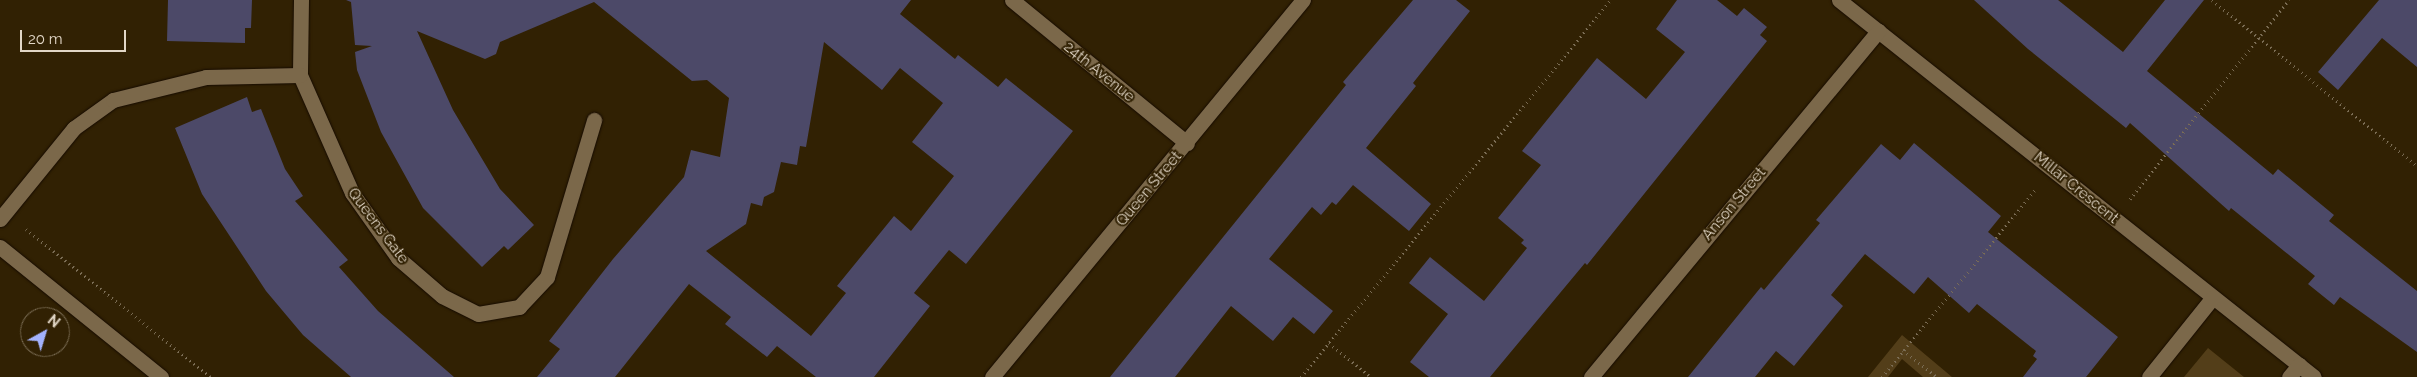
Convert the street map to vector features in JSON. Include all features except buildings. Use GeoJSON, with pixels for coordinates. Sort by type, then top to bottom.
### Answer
{"type":"FeatureCollection","features":[{"type":"Feature","properties":{"kind":"street","name":"Queens Gate"},"geometry":{"type":"LineString","coordinates":[[300,0],[300,75],[352,194],[398,258],[442,296],[478,314],[520,307],[547,277],[594,120]]}},
{"type":"Feature","properties":{"kind":"street","name":"24th Avenue"},"geometry":{"type":"LineString","coordinates":[[1012,0],[1187,143]]}},
{"type":"Feature","properties":{"kind":"street","name":"Queen Street"},"geometry":{"type":"LineString","coordinates":[[994,376],[1303,0]]}},
{"type":"Feature","properties":{"kind":"street","name":"Millar Crescent"},"geometry":{"type":"LineString","coordinates":[[1839,0],[2314,377]]}},
{"type":"Feature","properties":{"kind":"street","name":"Anson Street"},"geometry":{"type":"LineString","coordinates":[[1590,377],[1878,31]]}},
{"type":"Feature","properties":{"kind":"street"},"geometry":{"type":"LineString","coordinates":[[3,216],[74,128],[112,100],[206,77],[300,75]]}},
{"type":"Feature","properties":{"kind":"street"},"geometry":{"type":"LineString","coordinates":[[0,247],[161,377]]}},
{"type":"Feature","properties":{"kind":"street"},"geometry":{"type":"LineString","coordinates":[[2149,377],[2213,297]]}},
{"type":"Feature","properties":{"kind":"street"},"geometry":{"type":"LineString","coordinates":[[2289,377],[2299,365]]}},
{"type":"Feature","properties":{"kind":"path"},"geometry":{"type":"LineString","coordinates":[[1301,377],[1611,0]]}},
{"type":"Feature","properties":{"kind":"path"},"geometry":{"type":"LineString","coordinates":[[2212,0],[2417,166]]}},
{"type":"Feature","properties":{"kind":"path"},"geometry":{"type":"LineString","coordinates":[[2114,219],[2289,0]]}},
{"type":"Feature","properties":{"kind":"path"},"geometry":{"type":"LineString","coordinates":[[1882,377],[2052,169]]}},
{"type":"Feature","properties":{"kind":"path"},"geometry":{"type":"LineString","coordinates":[[3,216],[211,377]]}},
{"type":"Feature","properties":{"kind":"path"},"geometry":{"type":"LineString","coordinates":[[1329,343],[1370,377]]}},
{"type":"Feature","properties":{"kind":"path"},"geometry":{"type":"LineString","coordinates":[[1904,350],[1937,377]]}},
{"type":"Feature","properties":{"kind":"shaded area"},"geometry":{"type":"Polygon","coordinates":[[[1902,335],[1952,377],[1923,377],[1902,359],[1888,377],[1868,377],[1902,335]]]}},
{"type":"Feature","properties":{"kind":"shaded area"},"geometry":{"type":"Polygon","coordinates":[[[2208,348],[2244,377],[2184,377],[2208,348]]]}}]}
